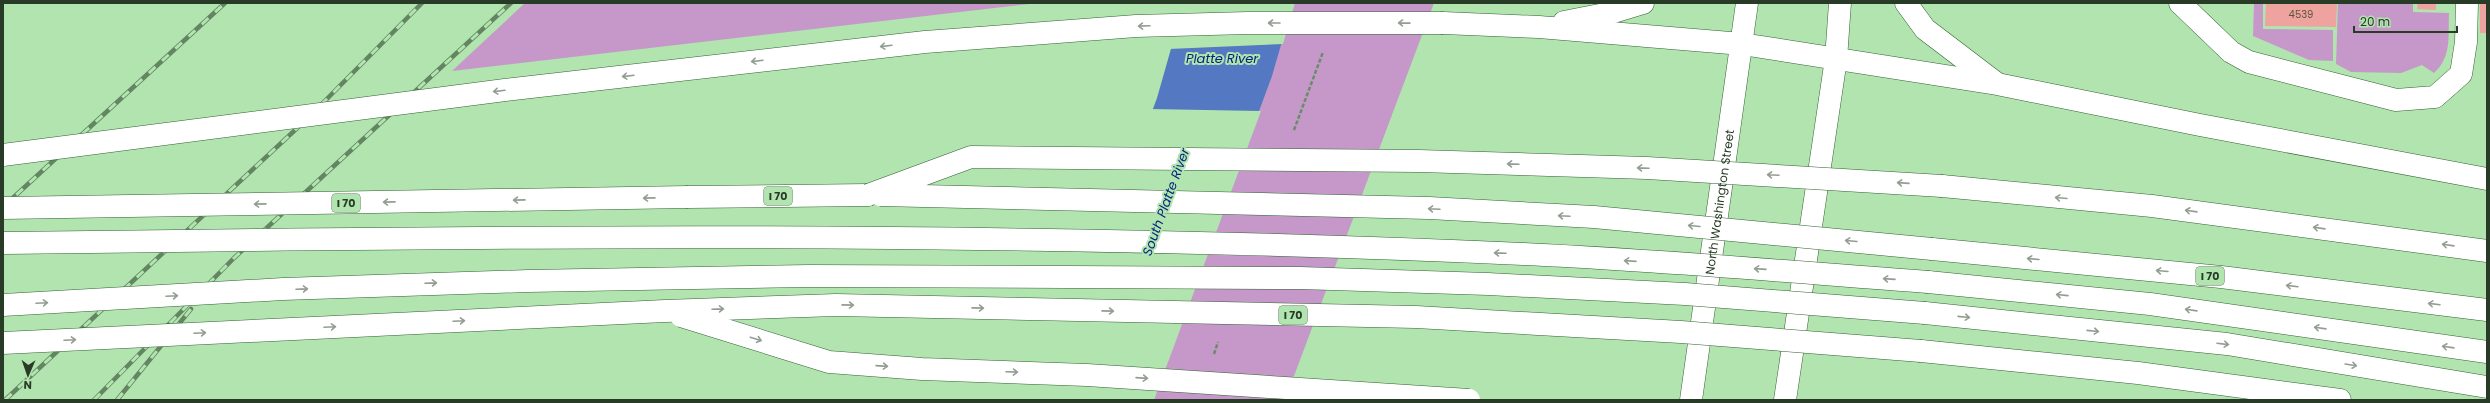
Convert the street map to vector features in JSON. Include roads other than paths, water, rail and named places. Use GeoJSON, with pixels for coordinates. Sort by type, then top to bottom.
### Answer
{"type":"FeatureCollection","features":[{"type":"Feature","properties":{"kind":"main road"},"geometry":{"type":"LineString","coordinates":[[1539,27],[1610,13],[1642,3]]}},
{"type":"Feature","properties":{"kind":"main road","name":"North Washington Street"},"geometry":{"type":"LineString","coordinates":[[1691,400],[1747,3]]}},
{"type":"Feature","properties":{"kind":"main road"},"geometry":{"type":"LineString","coordinates":[[1785,400],[1836,59],[1840,3]]}},
{"type":"Feature","properties":{"kind":"main road"},"geometry":{"type":"LineString","coordinates":[[1906,3],[1925,29],[1996,84]]}},
{"type":"Feature","properties":{"kind":"main road"},"geometry":{"type":"LineString","coordinates":[[2180,3],[2231,52],[2249,62],[2396,100],[2435,97],[2461,74],[2466,42],[2467,3]]}},
{"type":"Feature","properties":{"kind":"main road"},"geometry":{"type":"LineString","coordinates":[[3,155],[505,90],[925,42],[1136,26],[1256,23],[1443,23],[1539,27],[1742,44],[1996,84],[2200,125],[2487,179]]}},
{"type":"Feature","properties":{"kind":"main road"},"geometry":{"type":"LineString","coordinates":[[868,195],[971,157],[1435,162],[1647,168],[1942,186],[2152,206],[2487,251]]}},
{"type":"Feature","properties":{"kind":"main road","name":"I 70"},"geometry":{"type":"LineString","coordinates":[[3,208],[868,195],[1468,210],[1594,217],[2221,277],[2487,310]]}},
{"type":"Feature","properties":{"kind":"main road"},"geometry":{"type":"LineString","coordinates":[[3,243],[519,236],[1000,240],[1280,245],[1526,254],[1928,282],[2150,304],[2487,352]]}},
{"type":"Feature","properties":{"kind":"main road"},"geometry":{"type":"LineString","coordinates":[[3,305],[291,289],[528,281],[810,276],[1300,278],[1488,284],[1686,294],[1925,314],[2227,344],[2487,387]]}},
{"type":"Feature","properties":{"kind":"main road","name":"I 70"},"geometry":{"type":"LineString","coordinates":[[3,343],[665,311],[836,305],[1410,317],[1682,332],[1921,351],[2138,373],[2340,400]]}},
{"type":"Feature","properties":{"kind":"main road"},"geometry":{"type":"LineString","coordinates":[[665,311],[829,362],[922,369],[1087,375],[1469,400]]}},
{"type":"Feature","properties":{"kind":"water","name":"Platte River"},"geometry":{"type":"Polygon","coordinates":[[[1184,3],[1293,3],[1272,76],[1152,400],[1044,400],[1157,98],[1184,3]]]}},
{"type":"Feature","properties":{"kind":"railway"},"geometry":{"type":"LineString","coordinates":[[3,207],[225,3]]}},
{"type":"Feature","properties":{"kind":"railway"},"geometry":{"type":"LineString","coordinates":[[5,400],[308,118],[422,3]]}},
{"type":"Feature","properties":{"kind":"railway"},"geometry":{"type":"LineString","coordinates":[[94,400],[234,258],[511,3]]}},
{"type":"Feature","properties":{"kind":"railway"},"geometry":{"type":"LineString","coordinates":[[117,400],[191,309]]}},
{"type":"Feature","properties":{"kind":"water label","name":"South Platte River"},"geometry":{"type":"Point","coordinates":[1166,202]}}]}
